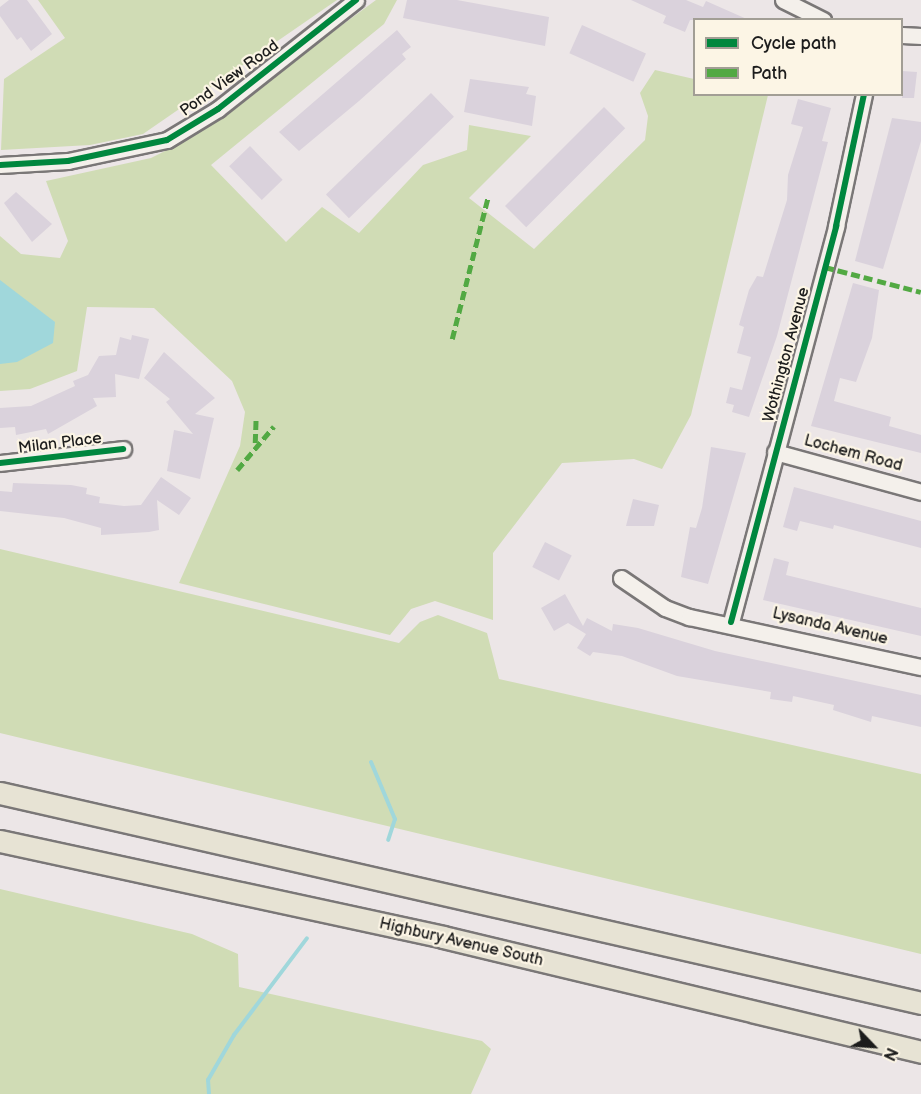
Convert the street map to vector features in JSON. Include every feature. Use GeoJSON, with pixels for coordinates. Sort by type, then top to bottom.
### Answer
{"type":"FeatureCollection","features":[{"type":"Feature","properties":{"kind":"highway"},"geometry":{"type":"LineString","coordinates":[[0,793],[921,1003]]}},
{"type":"Feature","properties":{"kind":"highway","name":"Highbury Avenue South"},"geometry":{"type":"LineString","coordinates":[[0,841],[443,937],[921,1052]]}},
{"type":"Feature","properties":{"kind":"street","name":"Pond View Road"},"geometry":{"type":"LineString","coordinates":[[0,165],[68,161],[167,140],[218,109],[356,0]]}},
{"type":"Feature","properties":{"kind":"street"},"geometry":{"type":"LineString","coordinates":[[783,0],[819,18]]}},
{"type":"Feature","properties":{"kind":"street"},"geometry":{"type":"LineString","coordinates":[[903,35],[921,36]]}},
{"type":"Feature","properties":{"kind":"street","name":"Wothington Avenue"},"geometry":{"type":"LineString","coordinates":[[731,622],[836,226],[864,96]]}},
{"type":"Feature","properties":{"kind":"street","name":"Milan Place"},"geometry":{"type":"LineString","coordinates":[[0,463],[123,449]]}},
{"type":"Feature","properties":{"kind":"street","name":"Lochem Road"},"geometry":{"type":"LineString","coordinates":[[775,452],[921,492]]}},
{"type":"Feature","properties":{"kind":"street","name":"Lysanda Avenue"},"geometry":{"type":"LineString","coordinates":[[621,578],[665,608],[921,667]]}},
{"type":"Feature","properties":{"kind":"green space"},"geometry":{"type":"Polygon","coordinates":[[[38,0],[337,0],[143,134],[90,145],[1,150],[4,79],[65,38],[38,0]]]}},
{"type":"Feature","properties":{"kind":"green space"},"geometry":{"type":"Polygon","coordinates":[[[376,0],[397,0],[384,24],[211,165],[286,242],[322,207],[359,233],[423,165],[467,150],[469,125],[531,136],[469,198],[534,249],[645,140],[648,116],[640,93],[655,70],[693,79],[693,96],[768,96],[691,415],[662,469],[634,459],[562,463],[493,553],[493,620],[435,601],[411,609],[390,635],[179,583],[240,446],[245,412],[232,381],[154,308],[87,307],[77,371],[30,389],[0,391],[0,236],[21,254],[60,258],[68,241],[46,181],[151,158],[183,142],[376,0]]]}},
{"type":"Feature","properties":{"kind":"green space"},"geometry":{"type":"Polygon","coordinates":[[[0,549],[399,643],[420,622],[438,615],[487,633],[499,679],[921,774],[921,954],[0,733],[0,549]]]}},
{"type":"Feature","properties":{"kind":"green space"},"geometry":{"type":"Polygon","coordinates":[[[0,889],[192,934],[238,954],[239,987],[482,1041],[491,1049],[471,1094],[0,1094],[0,889]]]}},
{"type":"Feature","properties":{"kind":"water"},"geometry":{"type":"Polygon","coordinates":[[[0,280],[55,322],[53,343],[17,362],[0,364],[0,280]]]}},
{"type":"Feature","properties":{"kind":"building"},"geometry":{"type":"Polygon","coordinates":[[[9,0],[27,0],[52,34],[31,51],[21,37],[17,40],[0,16],[0,7],[9,0]]]}},
{"type":"Feature","properties":{"kind":"building"},"geometry":{"type":"Polygon","coordinates":[[[407,0],[457,0],[549,17],[545,46],[403,18],[407,0]]]}},
{"type":"Feature","properties":{"kind":"building"},"geometry":{"type":"Polygon","coordinates":[[[631,0],[686,0],[703,7],[706,1],[744,18],[693,18],[685,32],[663,23],[666,16],[631,0]]]}},
{"type":"Feature","properties":{"kind":"building"},"geometry":{"type":"Polygon","coordinates":[[[582,25],[646,53],[633,82],[569,53],[582,25]]]}},
{"type":"Feature","properties":{"kind":"building"},"geometry":{"type":"Polygon","coordinates":[[[397,30],[411,47],[402,54],[406,59],[359,101],[299,151],[279,132],[397,30]]]}},
{"type":"Feature","properties":{"kind":"building"},"geometry":{"type":"Polygon","coordinates":[[[903,71],[917,72],[914,98],[902,98],[903,71]]]}},
{"type":"Feature","properties":{"kind":"building"},"geometry":{"type":"Polygon","coordinates":[[[470,79],[529,87],[526,94],[536,96],[532,126],[464,112],[470,79]]]}},
{"type":"Feature","properties":{"kind":"building"},"geometry":{"type":"Polygon","coordinates":[[[431,93],[454,117],[349,218],[326,194],[431,93]]]}},
{"type":"Feature","properties":{"kind":"building"},"geometry":{"type":"Polygon","coordinates":[[[798,99],[831,108],[822,141],[828,142],[777,336],[749,417],[732,412],[734,405],[726,403],[730,387],[742,390],[751,357],[737,353],[744,327],[739,325],[749,290],[757,276],[763,277],[787,200],[788,175],[803,127],[791,124],[798,99]]]}},
{"type":"Feature","properties":{"kind":"building"},"geometry":{"type":"Polygon","coordinates":[[[604,107],[625,128],[526,227],[505,206],[604,107]]]}},
{"type":"Feature","properties":{"kind":"building"},"geometry":{"type":"Polygon","coordinates":[[[892,118],[921,122],[921,141],[883,269],[855,261],[892,118]]]}},
{"type":"Feature","properties":{"kind":"building"},"geometry":{"type":"Polygon","coordinates":[[[250,146],[283,180],[262,200],[229,166],[250,146]]]}},
{"type":"Feature","properties":{"kind":"building"},"geometry":{"type":"Polygon","coordinates":[[[16,192],[52,224],[32,242],[4,203],[16,192]]]}},
{"type":"Feature","properties":{"kind":"building"},"geometry":{"type":"Polygon","coordinates":[[[853,283],[879,290],[872,338],[856,382],[840,378],[834,401],[891,417],[889,426],[921,435],[921,453],[811,426],[853,283]]]}},
{"type":"Feature","properties":{"kind":"building"},"geometry":{"type":"Polygon","coordinates":[[[132,335],[149,339],[139,379],[115,374],[116,397],[93,398],[97,406],[48,434],[46,429],[16,435],[15,427],[0,428],[0,408],[31,406],[75,386],[73,381],[88,375],[99,356],[116,355],[120,337],[131,340],[132,335]]]}},
{"type":"Feature","properties":{"kind":"building"},"geometry":{"type":"Polygon","coordinates":[[[164,352],[215,398],[195,414],[214,418],[200,479],[167,471],[174,430],[193,434],[166,402],[170,399],[144,378],[164,352]]]}},
{"type":"Feature","properties":{"kind":"building"},"geometry":{"type":"Polygon","coordinates":[[[711,447],[746,453],[708,584],[681,577],[690,527],[696,528],[702,508],[711,447]]]}},
{"type":"Feature","properties":{"kind":"building"},"geometry":{"type":"Polygon","coordinates":[[[161,477],[191,498],[179,515],[157,500],[159,530],[101,535],[101,528],[64,518],[0,511],[0,491],[12,492],[13,483],[71,485],[87,488],[86,494],[100,497],[99,503],[124,506],[141,505],[161,477]]]}},
{"type":"Feature","properties":{"kind":"building"},"geometry":{"type":"Polygon","coordinates":[[[794,487],[921,521],[921,548],[834,525],[833,529],[800,521],[797,531],[783,527],[794,487]]]}},
{"type":"Feature","properties":{"kind":"building"},"geometry":{"type":"Polygon","coordinates":[[[633,499],[659,505],[654,526],[626,526],[633,499]]]}},
{"type":"Feature","properties":{"kind":"building"},"geometry":{"type":"Polygon","coordinates":[[[545,542],[572,556],[559,581],[532,567],[545,542]]]}},
{"type":"Feature","properties":{"kind":"building"},"geometry":{"type":"Polygon","coordinates":[[[774,558],[789,562],[786,575],[921,608],[921,636],[763,600],[774,558]]]}},
{"type":"Feature","properties":{"kind":"building"},"geometry":{"type":"Polygon","coordinates":[[[565,594],[583,626],[587,618],[612,631],[613,624],[638,628],[715,651],[921,695],[921,727],[872,716],[871,722],[833,710],[834,705],[793,696],[792,702],[770,699],[771,692],[677,676],[622,656],[593,652],[590,656],[577,648],[586,634],[568,623],[554,631],[541,608],[565,594]]]}},
{"type":"Feature","properties":{"kind":"waterway"},"geometry":{"type":"LineString","coordinates":[[371,762],[395,819],[388,840]]}},
{"type":"Feature","properties":{"kind":"waterway"},"geometry":{"type":"LineString","coordinates":[[209,1094],[208,1080],[234,1035],[307,938]]}},
{"type":"Feature","properties":{"kind":"marked path"},"geometry":{"type":"LineString","coordinates":[[452,339],[488,197]]}},
{"type":"Feature","properties":{"kind":"marked path"},"geometry":{"type":"LineString","coordinates":[[825,267],[921,292]]}},
{"type":"Feature","properties":{"kind":"marked path"},"geometry":{"type":"LineString","coordinates":[[255,443],[256,417]]}},
{"type":"Feature","properties":{"kind":"marked path"},"geometry":{"type":"LineString","coordinates":[[237,470],[274,426]]}},
{"type":"Feature","properties":{"kind":"cycle path"},"geometry":{"type":"LineString","coordinates":[[0,165],[68,161],[167,140],[218,109],[356,0]]}},
{"type":"Feature","properties":{"kind":"cycle path"},"geometry":{"type":"LineString","coordinates":[[731,622],[836,226],[864,96]]}},
{"type":"Feature","properties":{"kind":"cycle path"},"geometry":{"type":"LineString","coordinates":[[0,463],[123,449]]}}]}
